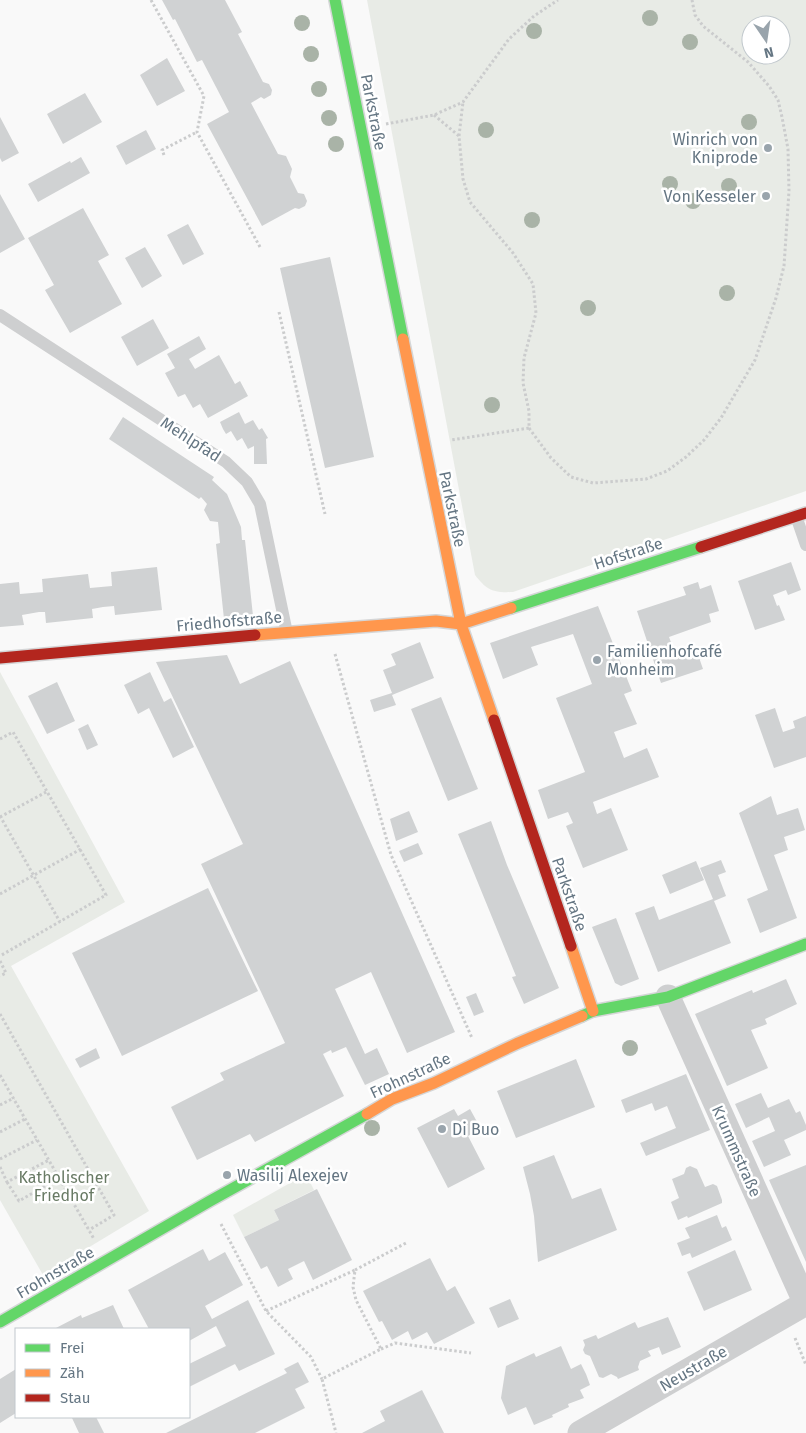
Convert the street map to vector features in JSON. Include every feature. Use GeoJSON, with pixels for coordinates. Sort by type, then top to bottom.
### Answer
{"type":"FeatureCollection","features":[{"type":"Feature","properties":{"kind":"street","name":"Parkstraße"},"geometry":{"type":"LineString","coordinates":[[335,0],[461,624],[593,1011]]}},
{"type":"Feature","properties":{"kind":"street","name":"Hofstraße"},"geometry":{"type":"LineString","coordinates":[[461,624],[801,514]]}},
{"type":"Feature","properties":{"kind":"street","name":"Friedhofstraße"},"geometry":{"type":"LineString","coordinates":[[0,658],[436,621],[461,624]]}},
{"type":"Feature","properties":{"kind":"street","name":"Frohnstraße"},"geometry":{"type":"LineString","coordinates":[[0,1322],[392,1099],[434,1083],[481,1060],[593,1011],[668,998],[806,944]]}},
{"type":"Feature","properties":{"kind":"street","name":"Krummstraße"},"geometry":{"type":"LineString","coordinates":[[668,998],[806,1304]]}},
{"type":"Feature","properties":{"kind":"street","name":"Neustraße"},"geometry":{"type":"LineString","coordinates":[[580,1433],[806,1304]]}},
{"type":"Feature","properties":{"kind":"lane","name":"Mehlpfad"},"geometry":{"type":"LineString","coordinates":[[0,314],[226,462],[247,482],[260,504],[287,633]]}},
{"type":"Feature","properties":{"kind":"lane"},"geometry":{"type":"LineString","coordinates":[[801,514],[806,545]]}},
{"type":"Feature","properties":{"kind":"path"},"geometry":{"type":"LineString","coordinates":[[151,0],[204,96],[197,132],[260,247]]}},
{"type":"Feature","properties":{"kind":"path"},"geometry":{"type":"LineString","coordinates":[[558,0],[534,16],[509,39],[463,102],[459,136],[463,179],[470,202],[513,253],[533,284],[536,313],[524,358],[523,383],[529,411],[529,428],[551,458],[571,478],[593,483],[646,479],[666,471],[686,457],[704,440],[721,418],[755,360],[776,298],[784,266],[789,191],[788,149],[778,100],[769,86],[748,62],[703,26],[696,15],[692,0]]}},
{"type":"Feature","properties":{"kind":"path"},"geometry":{"type":"LineString","coordinates":[[360,128],[434,115],[463,102]]}},
{"type":"Feature","properties":{"kind":"path"},"geometry":{"type":"LineString","coordinates":[[434,115],[459,136]]}},
{"type":"Feature","properties":{"kind":"path"},"geometry":{"type":"LineString","coordinates":[[164,155],[162,150],[197,132]]}},
{"type":"Feature","properties":{"kind":"path"},"geometry":{"type":"LineString","coordinates":[[279,312],[325,514]]}},
{"type":"Feature","properties":{"kind":"path"},"geometry":{"type":"LineString","coordinates":[[424,445],[529,428]]}},
{"type":"Feature","properties":{"kind":"path"},"geometry":{"type":"LineString","coordinates":[[328,629],[391,855],[481,1060]]}},
{"type":"Feature","properties":{"kind":"path"},"geometry":{"type":"LineString","coordinates":[[0,739],[13,732],[106,895],[0,956]]}},
{"type":"Feature","properties":{"kind":"path"},"geometry":{"type":"LineString","coordinates":[[48,791],[0,817],[60,922]]}},
{"type":"Feature","properties":{"kind":"path"},"geometry":{"type":"LineString","coordinates":[[0,894],[81,849]]}},
{"type":"Feature","properties":{"kind":"path"},"geometry":{"type":"LineString","coordinates":[[0,961],[6,973],[0,976]]}},
{"type":"Feature","properties":{"kind":"path"},"geometry":{"type":"LineString","coordinates":[[0,1014],[114,1215],[89,1230]]}},
{"type":"Feature","properties":{"kind":"path"},"geometry":{"type":"LineString","coordinates":[[0,1077],[97,1243],[103,1263]]}},
{"type":"Feature","properties":{"kind":"path"},"geometry":{"type":"LineString","coordinates":[[0,1105],[14,1098]]}},
{"type":"Feature","properties":{"kind":"path"},"geometry":{"type":"LineString","coordinates":[[0,1132],[25,1119]]}},
{"type":"Feature","properties":{"kind":"path"},"geometry":{"type":"LineString","coordinates":[[0,1159],[37,1140]]}},
{"type":"Feature","properties":{"kind":"path"},"geometry":{"type":"LineString","coordinates":[[7,1182],[49,1160]]}},
{"type":"Feature","properties":{"kind":"path"},"geometry":{"type":"LineString","coordinates":[[0,1167],[19,1201],[59,1178]]}},
{"type":"Feature","properties":{"kind":"path"},"geometry":{"type":"LineString","coordinates":[[210,1201],[266,1311],[311,1357],[322,1379],[336,1433]]}},
{"type":"Feature","properties":{"kind":"path"},"geometry":{"type":"LineString","coordinates":[[266,1311],[355,1270],[406,1243]]}},
{"type":"Feature","properties":{"kind":"path"},"geometry":{"type":"LineString","coordinates":[[355,1270],[353,1287],[356,1300],[381,1350]]}},
{"type":"Feature","properties":{"kind":"path"},"geometry":{"type":"LineString","coordinates":[[794,1335],[806,1365]]}},
{"type":"Feature","properties":{"kind":"path"},"geometry":{"type":"LineString","coordinates":[[322,1379],[395,1343],[472,1353]]}},
{"type":"Feature","properties":{"kind":"green space"},"geometry":{"type":"Polygon","coordinates":[[[367,0],[806,0],[806,491],[513,592],[491,590],[475,575],[367,0]]]}},
{"type":"Feature","properties":{"kind":"green space","name":"Katholischer Friedhof"},"geometry":{"type":"Polygon","coordinates":[[[0,672],[125,902],[11,966],[149,1211],[43,1275],[0,1200],[0,672]]]}},
{"type":"Feature","properties":{"kind":"green space"},"geometry":{"type":"Polygon","coordinates":[[[306,1174],[314,1190],[274,1210],[279,1220],[244,1237],[233,1215],[306,1174]]]}},
{"type":"Feature","properties":{"kind":"building"},"geometry":{"type":"Polygon","coordinates":[[[162,0],[225,0],[242,32],[238,34],[263,82],[269,84],[272,90],[271,95],[264,99],[261,97],[251,103],[278,154],[286,156],[292,169],[290,177],[298,193],[304,194],[307,201],[305,206],[299,209],[295,208],[262,226],[207,124],[229,112],[202,60],[197,62],[175,19],[173,20],[162,0]]]}},
{"type":"Feature","properties":{"kind":"building"},"geometry":{"type":"Polygon","coordinates":[[[167,58],[185,91],[157,106],[140,75],[167,58]]]}},
{"type":"Feature","properties":{"kind":"building"},"geometry":{"type":"Polygon","coordinates":[[[85,93],[102,122],[63,144],[47,114],[85,93]]]}},
{"type":"Feature","properties":{"kind":"building"},"geometry":{"type":"Polygon","coordinates":[[[0,117],[19,153],[2,162],[0,158],[0,117]]]}},
{"type":"Feature","properties":{"kind":"building"},"geometry":{"type":"Polygon","coordinates":[[[146,130],[156,149],[126,165],[116,146],[146,130]]]}},
{"type":"Feature","properties":{"kind":"building"},"geometry":{"type":"Polygon","coordinates":[[[81,157],[90,173],[38,202],[28,184],[81,157]]]}},
{"type":"Feature","properties":{"kind":"building"},"geometry":{"type":"Polygon","coordinates":[[[0,194],[25,239],[0,253],[0,194]]]}},
{"type":"Feature","properties":{"kind":"building"},"geometry":{"type":"Polygon","coordinates":[[[83,208],[109,255],[98,261],[122,304],[70,333],[45,290],[54,285],[28,238],[83,208]]]}},
{"type":"Feature","properties":{"kind":"building"},"geometry":{"type":"Polygon","coordinates":[[[188,224],[204,254],[183,265],[167,235],[188,224]]]}},
{"type":"Feature","properties":{"kind":"building"},"geometry":{"type":"Polygon","coordinates":[[[145,247],[162,276],[142,288],[125,258],[145,247]]]}},
{"type":"Feature","properties":{"kind":"building"},"geometry":{"type":"Polygon","coordinates":[[[330,257],[374,457],[325,468],[280,268],[330,257]]]}},
{"type":"Feature","properties":{"kind":"building"},"geometry":{"type":"Polygon","coordinates":[[[153,319],[169,348],[137,366],[121,337],[153,319]]]}},
{"type":"Feature","properties":{"kind":"building"},"geometry":{"type":"Polygon","coordinates":[[[199,336],[206,349],[189,359],[195,369],[219,355],[235,384],[240,381],[248,396],[208,418],[200,404],[193,408],[185,394],[178,397],[165,373],[175,368],[167,354],[199,336]]]}},
{"type":"Feature","properties":{"kind":"building"},"geometry":{"type":"Polygon","coordinates":[[[239,412],[245,424],[253,420],[259,430],[262,428],[268,438],[266,439],[267,464],[254,464],[254,446],[248,449],[242,438],[237,441],[231,431],[226,434],[223,429],[220,422],[239,412]]]}},
{"type":"Feature","properties":{"kind":"building"},"geometry":{"type":"Polygon","coordinates":[[[123,417],[214,477],[212,480],[227,494],[241,527],[242,540],[245,540],[253,616],[224,619],[216,544],[220,543],[218,522],[210,521],[204,510],[207,504],[201,497],[199,499],[109,439],[123,417]]]}},
{"type":"Feature","properties":{"kind":"building"},"geometry":{"type":"Polygon","coordinates":[[[791,562],[801,590],[788,595],[786,590],[773,595],[785,620],[755,630],[738,581],[791,562]]]}},
{"type":"Feature","properties":{"kind":"building"},"geometry":{"type":"Polygon","coordinates":[[[157,567],[162,610],[115,615],[114,606],[103,607],[92,609],[93,618],[46,623],[45,612],[39,612],[22,615],[24,625],[0,627],[0,584],[19,582],[20,594],[43,592],[42,579],[88,574],[90,588],[112,586],[111,572],[157,567]]]}},
{"type":"Feature","properties":{"kind":"building"},"geometry":{"type":"Polygon","coordinates":[[[698,582],[700,589],[711,585],[719,611],[709,614],[711,622],[669,637],[675,653],[695,646],[703,669],[661,683],[637,611],[686,595],[683,587],[698,582]]]}},
{"type":"Feature","properties":{"kind":"building"},"geometry":{"type":"Polygon","coordinates":[[[598,606],[632,691],[624,694],[637,724],[614,732],[624,758],[647,748],[659,777],[593,802],[597,814],[611,808],[628,850],[583,868],[566,826],[573,823],[568,812],[548,819],[538,790],[585,772],[556,698],[592,684],[573,634],[531,647],[538,665],[503,679],[490,643],[598,606]]]}},
{"type":"Feature","properties":{"kind":"building"},"geometry":{"type":"Polygon","coordinates":[[[420,642],[434,678],[392,695],[396,705],[374,712],[370,700],[392,693],[383,670],[396,665],[391,654],[420,642]]]}},
{"type":"Feature","properties":{"kind":"building"},"geometry":{"type":"Polygon","coordinates":[[[227,655],[240,684],[290,661],[455,1032],[407,1053],[371,972],[335,989],[365,1054],[377,1048],[389,1074],[365,1085],[346,1047],[332,1053],[331,1050],[323,1054],[344,1096],[255,1142],[250,1134],[197,1160],[171,1107],[224,1080],[220,1073],[285,1043],[201,864],[243,844],[156,662],[227,655]]]}},
{"type":"Feature","properties":{"kind":"building"},"geometry":{"type":"Polygon","coordinates":[[[150,672],[164,702],[171,698],[194,747],[173,758],[149,708],[138,714],[124,685],[150,672]]]}},
{"type":"Feature","properties":{"kind":"building"},"geometry":{"type":"Polygon","coordinates":[[[57,682],[75,721],[47,734],[28,696],[57,682]]]}},
{"type":"Feature","properties":{"kind":"building"},"geometry":{"type":"Polygon","coordinates":[[[441,697],[478,789],[448,801],[411,709],[441,697]]]}},
{"type":"Feature","properties":{"kind":"building"},"geometry":{"type":"Polygon","coordinates":[[[775,708],[783,732],[795,728],[793,721],[806,716],[806,757],[774,768],[755,715],[775,708]]]}},
{"type":"Feature","properties":{"kind":"building"},"geometry":{"type":"Polygon","coordinates":[[[88,724],[98,745],[87,750],[78,729],[88,724]]]}},
{"type":"Feature","properties":{"kind":"building"},"geometry":{"type":"Polygon","coordinates":[[[771,796],[777,815],[798,808],[805,830],[784,837],[788,850],[774,855],[797,918],[760,933],[747,899],[768,890],[739,813],[771,796]]]}},
{"type":"Feature","properties":{"kind":"building"},"geometry":{"type":"Polygon","coordinates":[[[409,811],[418,832],[396,841],[390,819],[409,811]]]}},
{"type":"Feature","properties":{"kind":"building"},"geometry":{"type":"Polygon","coordinates":[[[491,821],[507,865],[559,988],[524,1004],[512,977],[516,976],[458,834],[491,821]]]}},
{"type":"Feature","properties":{"kind":"building"},"geometry":{"type":"Polygon","coordinates":[[[418,843],[423,854],[404,862],[399,851],[418,843]]]}},
{"type":"Feature","properties":{"kind":"building"},"geometry":{"type":"Polygon","coordinates":[[[721,860],[726,872],[718,875],[726,896],[714,901],[731,943],[658,972],[635,913],[654,906],[659,920],[713,899],[700,868],[721,860]]]}},
{"type":"Feature","properties":{"kind":"building"},"geometry":{"type":"Polygon","coordinates":[[[696,861],[704,880],[670,894],[662,875],[696,861]]]}},
{"type":"Feature","properties":{"kind":"building"},"geometry":{"type":"Polygon","coordinates":[[[208,888],[258,991],[122,1056],[72,953],[208,888]]]}},
{"type":"Feature","properties":{"kind":"building"},"geometry":{"type":"Polygon","coordinates":[[[616,918],[639,979],[621,986],[615,983],[592,927],[616,918]]]}},
{"type":"Feature","properties":{"kind":"building"},"geometry":{"type":"Polygon","coordinates":[[[786,979],[797,1004],[765,1019],[767,1024],[751,1030],[768,1068],[727,1086],[695,1014],[752,990],[753,993],[786,979]]]}},
{"type":"Feature","properties":{"kind":"building"},"geometry":{"type":"Polygon","coordinates":[[[476,993],[484,1012],[474,1016],[466,997],[476,993]]]}},
{"type":"Feature","properties":{"kind":"building"},"geometry":{"type":"Polygon","coordinates":[[[96,1048],[100,1058],[80,1068],[75,1059],[96,1048]]]}},
{"type":"Feature","properties":{"kind":"building"},"geometry":{"type":"Polygon","coordinates":[[[576,1059],[595,1107],[516,1138],[497,1091],[576,1059]]]}},
{"type":"Feature","properties":{"kind":"building"},"geometry":{"type":"Polygon","coordinates":[[[686,1074],[710,1130],[646,1156],[640,1143],[676,1128],[667,1106],[655,1111],[652,1103],[626,1113],[621,1100],[686,1074]]]}},
{"type":"Feature","properties":{"kind":"building"},"geometry":{"type":"Polygon","coordinates":[[[761,1093],[768,1108],[789,1099],[796,1113],[800,1111],[806,1125],[806,1130],[784,1140],[791,1155],[764,1167],[752,1141],[775,1131],[769,1117],[746,1128],[735,1104],[761,1093]]]}},
{"type":"Feature","properties":{"kind":"building"},"geometry":{"type":"Polygon","coordinates":[[[454,1109],[458,1116],[470,1109],[481,1129],[468,1136],[485,1169],[448,1188],[417,1128],[454,1109]]]}},
{"type":"Feature","properties":{"kind":"building"},"geometry":{"type":"Polygon","coordinates":[[[554,1155],[572,1199],[601,1188],[617,1230],[538,1262],[534,1216],[523,1167],[554,1155]]]}},
{"type":"Feature","properties":{"kind":"building"},"geometry":{"type":"Polygon","coordinates":[[[806,1165],[806,1262],[769,1180],[806,1165]]]}},
{"type":"Feature","properties":{"kind":"building"},"geometry":{"type":"Polygon","coordinates":[[[690,1166],[697,1169],[705,1187],[713,1184],[717,1186],[722,1203],[688,1218],[687,1216],[678,1220],[671,1202],[679,1198],[672,1179],[684,1174],[686,1168],[690,1166]]]}},
{"type":"Feature","properties":{"kind":"building"},"geometry":{"type":"Polygon","coordinates":[[[317,1189],[352,1260],[313,1280],[304,1261],[288,1269],[293,1279],[278,1287],[267,1266],[261,1269],[244,1237],[279,1220],[274,1210],[317,1189]]]}},
{"type":"Feature","properties":{"kind":"building"},"geometry":{"type":"Polygon","coordinates":[[[717,1215],[722,1228],[726,1226],[732,1240],[692,1258],[690,1253],[682,1256],[677,1243],[690,1238],[685,1228],[717,1215]]]}},
{"type":"Feature","properties":{"kind":"building"},"geometry":{"type":"Polygon","coordinates":[[[203,1249],[209,1261],[225,1252],[243,1285],[205,1306],[212,1319],[248,1300],[275,1354],[239,1371],[235,1364],[190,1386],[190,1364],[226,1346],[216,1326],[190,1340],[190,1328],[148,1328],[128,1290],[203,1249]]]}},
{"type":"Feature","properties":{"kind":"building"},"geometry":{"type":"Polygon","coordinates":[[[735,1250],[752,1290],[704,1311],[687,1272],[735,1250]]]}},
{"type":"Feature","properties":{"kind":"building"},"geometry":{"type":"Polygon","coordinates":[[[430,1258],[447,1291],[455,1286],[475,1323],[434,1344],[427,1332],[412,1340],[408,1331],[392,1340],[382,1321],[379,1322],[363,1291],[430,1258]]]}},
{"type":"Feature","properties":{"kind":"building"},"geometry":{"type":"Polygon","coordinates":[[[510,1299],[519,1319],[498,1328],[489,1308],[510,1299]]]}},
{"type":"Feature","properties":{"kind":"building"},"geometry":{"type":"Polygon","coordinates":[[[113,1305],[124,1328],[56,1328],[81,1315],[82,1318],[113,1305]]]}},
{"type":"Feature","properties":{"kind":"building"},"geometry":{"type":"Polygon","coordinates":[[[668,1317],[681,1347],[662,1355],[659,1347],[648,1351],[651,1356],[640,1361],[639,1370],[618,1379],[611,1374],[603,1378],[599,1377],[590,1356],[585,1354],[583,1350],[585,1345],[583,1340],[596,1335],[598,1339],[635,1322],[638,1328],[668,1317]]]}},
{"type":"Feature","properties":{"kind":"building"},"geometry":{"type":"Polygon","coordinates":[[[561,1346],[571,1369],[581,1364],[586,1374],[590,1385],[580,1390],[584,1398],[568,1404],[569,1407],[552,1415],[553,1417],[534,1425],[526,1407],[508,1415],[501,1398],[506,1366],[534,1353],[536,1357],[561,1346]]]}},
{"type":"Feature","properties":{"kind":"building"},"geometry":{"type":"Polygon","coordinates":[[[298,1362],[309,1382],[295,1389],[305,1408],[255,1433],[166,1433],[287,1373],[284,1369],[298,1362]]]}},
{"type":"Feature","properties":{"kind":"building"},"geometry":{"type":"Polygon","coordinates":[[[15,1370],[15,1414],[0,1423],[0,1379],[15,1370]]]}},
{"type":"Feature","properties":{"kind":"building"},"geometry":{"type":"Polygon","coordinates":[[[422,1390],[444,1433],[362,1433],[385,1421],[380,1411],[422,1390]]]}},
{"type":"Feature","properties":{"kind":"building"},"geometry":{"type":"Polygon","coordinates":[[[72,1418],[96,1418],[104,1433],[79,1433],[72,1418]]]}},
{"type":"Feature","properties":{"kind":"traffic: fast"},"geometry":{"type":"LineString","coordinates":[[335,0],[403,339]]}},
{"type":"Feature","properties":{"kind":"traffic: fast"},"geometry":{"type":"LineString","coordinates":[[511,608],[701,547]]}},
{"type":"Feature","properties":{"kind":"traffic: fast"},"geometry":{"type":"LineString","coordinates":[[582,1016],[593,1011],[668,997],[806,944]]}},
{"type":"Feature","properties":{"kind":"traffic: fast"},"geometry":{"type":"LineString","coordinates":[[0,1322],[210,1201],[367,1114]]}},
{"type":"Feature","properties":{"kind":"traffic: slow"},"geometry":{"type":"LineString","coordinates":[[403,339],[461,624],[494,720]]}},
{"type":"Feature","properties":{"kind":"traffic: slow"},"geometry":{"type":"LineString","coordinates":[[255,635],[436,621],[461,624],[511,608]]}},
{"type":"Feature","properties":{"kind":"traffic: slow"},"geometry":{"type":"LineString","coordinates":[[571,946],[593,1011]]}},
{"type":"Feature","properties":{"kind":"traffic: slow"},"geometry":{"type":"LineString","coordinates":[[367,1114],[392,1099],[434,1083],[518,1043],[582,1016]]}},
{"type":"Feature","properties":{"kind":"traffic: jam"},"geometry":{"type":"LineString","coordinates":[[701,547],[806,513]]}},
{"type":"Feature","properties":{"kind":"traffic: jam"},"geometry":{"type":"LineString","coordinates":[[0,658],[255,635]]}},
{"type":"Feature","properties":{"kind":"traffic: jam"},"geometry":{"type":"LineString","coordinates":[[494,720],[571,946]]}},
{"type":"Feature","properties":{"kind":"place","name":"Winrich von Kniprode"},"geometry":{"type":"Point","coordinates":[768,148]}},
{"type":"Feature","properties":{"kind":"place","name":"Von Kesseler"},"geometry":{"type":"Point","coordinates":[766,196]}},
{"type":"Feature","properties":{"kind":"place","name":"Familienhofcafé Monheim"},"geometry":{"type":"Point","coordinates":[597,660]}},
{"type":"Feature","properties":{"kind":"place","name":"Di Buo"},"geometry":{"type":"Point","coordinates":[442,1129]}},
{"type":"Feature","properties":{"kind":"place","name":"Wasilij Alexejev"},"geometry":{"type":"Point","coordinates":[227,1175]}}]}
